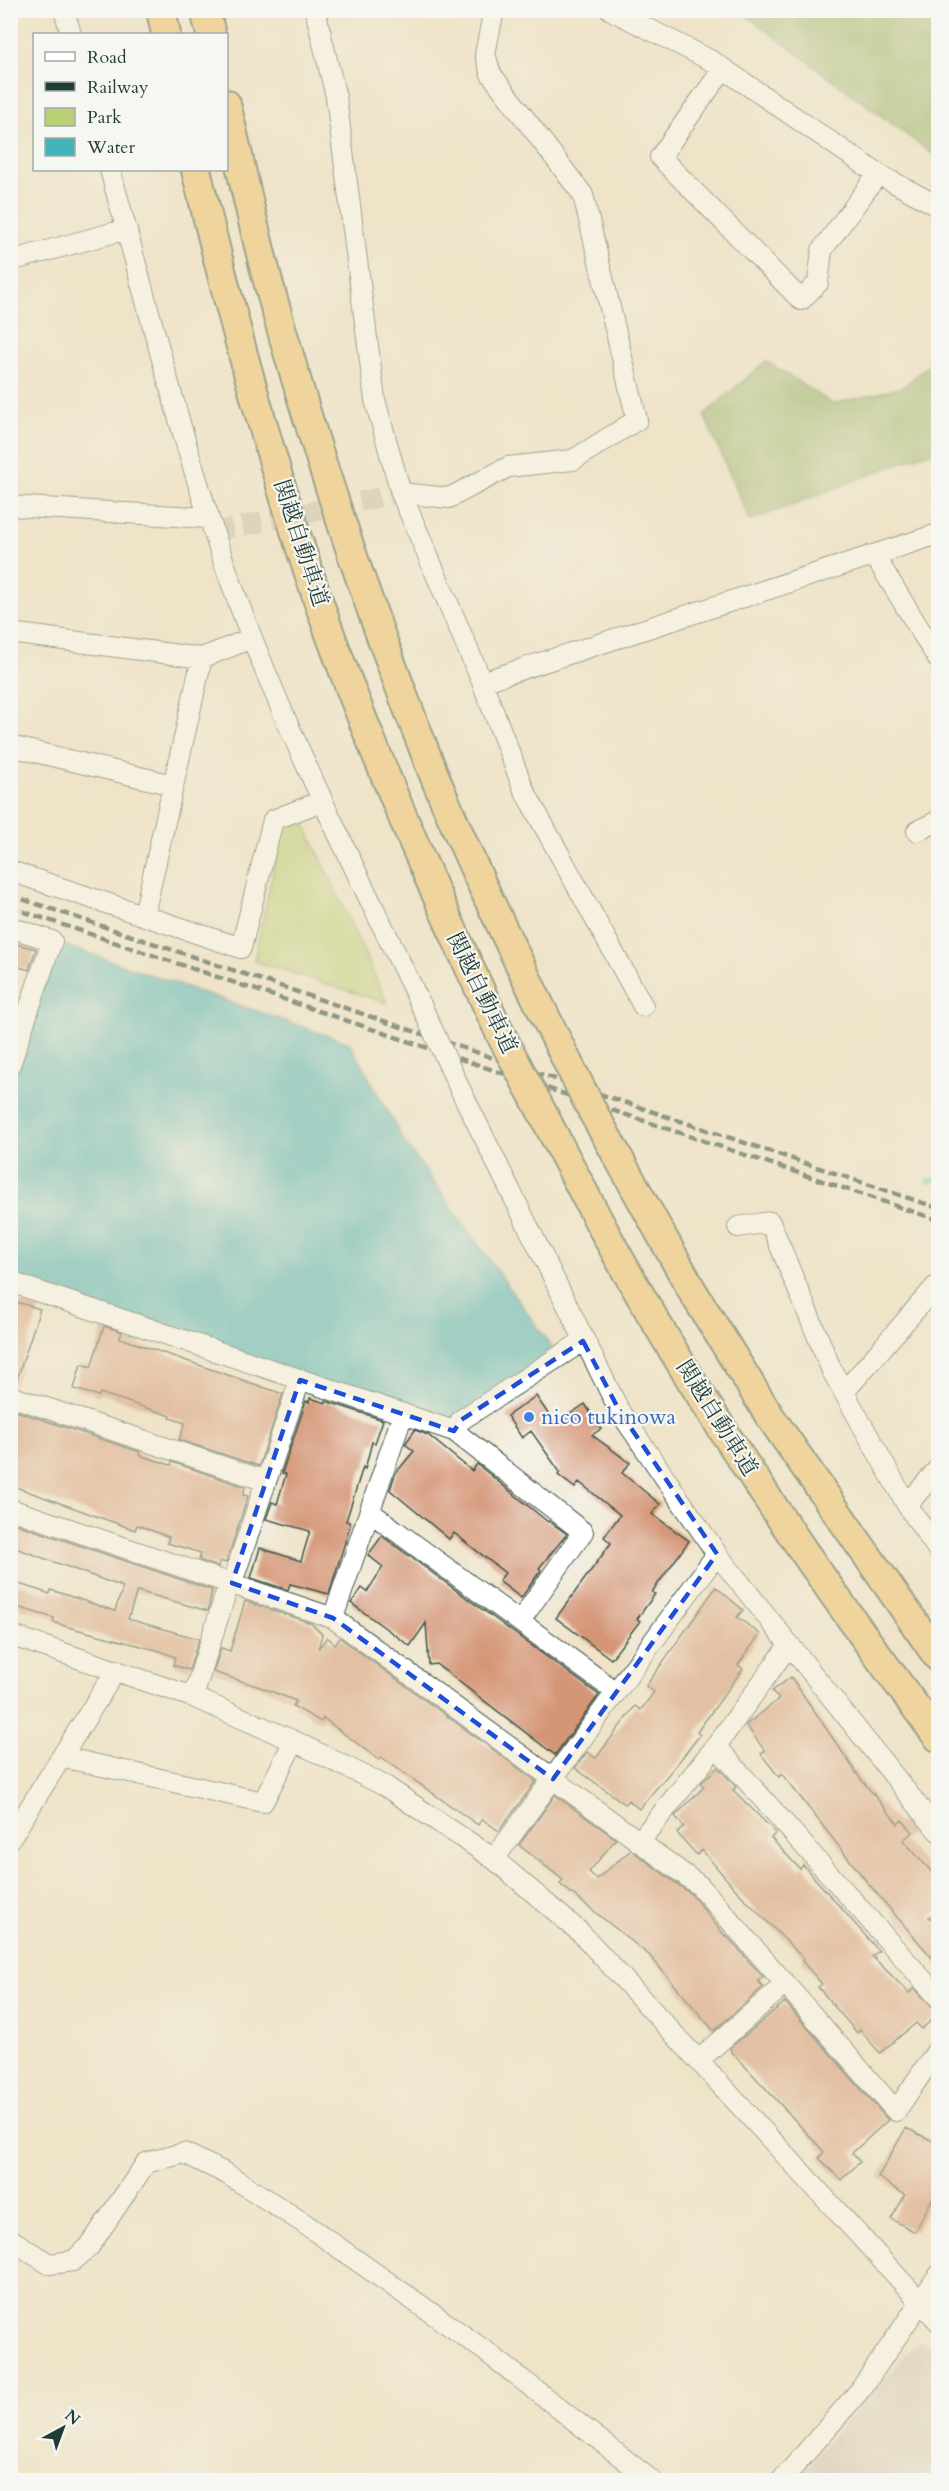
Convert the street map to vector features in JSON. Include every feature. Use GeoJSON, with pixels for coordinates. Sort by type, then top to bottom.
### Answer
{"type":"FeatureCollection","features":[{"type":"Feature","properties":{"kind":"highway"},"geometry":{"type":"LineString","coordinates":[[160,10],[166,33]]}},
{"type":"Feature","properties":{"kind":"highway"},"geometry":{"type":"LineString","coordinates":[[205,10],[210,33]]}},
{"type":"Feature","properties":{"kind":"highway","name":"関越自動車道"},"geometry":{"type":"LineString","coordinates":[[228,112],[273,301],[321,462],[374,617],[430,766],[481,883],[594,1114],[693,1292],[769,1415],[939,1657]]}},
{"type":"Feature","properties":{"kind":"highway","name":"関越自動車道"},"geometry":{"type":"LineString","coordinates":[[196,171],[230,309],[279,476],[331,636],[388,784],[451,930],[502,1038],[632,1281],[713,1412],[790,1533],[939,1737]]}},
{"type":"Feature","properties":{"kind":"street"},"geometry":{"type":"LineString","coordinates":[[64,10],[71,33]]}},
{"type":"Feature","properties":{"kind":"street"},"geometry":{"type":"LineString","coordinates":[[315,10],[336,97],[375,400],[401,493],[482,682],[524,790],[643,1006]]}},
{"type":"Feature","properties":{"kind":"street"},"geometry":{"type":"LineString","coordinates":[[401,493],[450,498],[508,467],[573,460],[636,420],[583,195],[490,74],[485,54],[494,10]]}},
{"type":"Feature","properties":{"kind":"street"},"geometry":{"type":"LineString","coordinates":[[611,10],[723,69],[878,174],[939,206]]}},
{"type":"Feature","properties":{"kind":"street"},"geometry":{"type":"LineString","coordinates":[[723,69],[660,157],[801,300],[818,283],[822,250],[878,174]]}},
{"type":"Feature","properties":{"kind":"street"},"geometry":{"type":"LineString","coordinates":[[110,171],[209,518],[252,639],[322,801],[583,1341],[620,1412],[717,1554],[939,1831]]}},
{"type":"Feature","properties":{"kind":"street"},"geometry":{"type":"LineString","coordinates":[[10,261],[127,229]]}},
{"type":"Feature","properties":{"kind":"street"},"geometry":{"type":"LineString","coordinates":[[10,506],[209,518]]}},
{"type":"Feature","properties":{"kind":"street"},"geometry":{"type":"LineString","coordinates":[[482,682],[939,534]]}},
{"type":"Feature","properties":{"kind":"street"},"geometry":{"type":"LineString","coordinates":[[874,555],[939,659]]}},
{"type":"Feature","properties":{"kind":"street"},"geometry":{"type":"LineString","coordinates":[[10,633],[202,658],[252,639]]}},
{"type":"Feature","properties":{"kind":"street"},"geometry":{"type":"LineString","coordinates":[[144,915],[202,658]]}},
{"type":"Feature","properties":{"kind":"street"},"geometry":{"type":"LineString","coordinates":[[10,746],[173,785]]}},
{"type":"Feature","properties":{"kind":"street"},"geometry":{"type":"LineString","coordinates":[[10,871],[241,948],[273,820],[322,801]]}},
{"type":"Feature","properties":{"kind":"street"},"geometry":{"type":"LineString","coordinates":[[917,831],[939,821]]}},
{"type":"Feature","properties":{"kind":"street"},"geometry":{"type":"LineString","coordinates":[[10,927],[52,941],[10,1065]]}},
{"type":"Feature","properties":{"kind":"street"},"geometry":{"type":"LineString","coordinates":[[738,1227],[770,1222],[832,1371],[907,1504],[939,1550]]}},
{"type":"Feature","properties":{"kind":"street"},"geometry":{"type":"LineString","coordinates":[[10,1282],[454,1431],[583,1532],[520,1621]]}},
{"type":"Feature","properties":{"kind":"street"},"geometry":{"type":"LineString","coordinates":[[844,1392],[935,1287],[939,1288]]}},
{"type":"Feature","properties":{"kind":"street"},"geometry":{"type":"LineString","coordinates":[[454,1431],[462,1420],[583,1341]]}},
{"type":"Feature","properties":{"kind":"street"},"geometry":{"type":"LineString","coordinates":[[193,1697],[300,1380]]}},
{"type":"Feature","properties":{"kind":"street"},"geometry":{"type":"LineString","coordinates":[[10,1396],[266,1482]]}},
{"type":"Feature","properties":{"kind":"street"},"geometry":{"type":"LineString","coordinates":[[333,1618],[403,1414]]}},
{"type":"Feature","properties":{"kind":"street"},"geometry":{"type":"LineString","coordinates":[[907,1504],[939,1469]]}},
{"type":"Feature","properties":{"kind":"street"},"geometry":{"type":"LineString","coordinates":[[10,1509],[333,1618],[700,1886],[896,2111],[939,2049]]}},
{"type":"Feature","properties":{"kind":"street"},"geometry":{"type":"LineString","coordinates":[[370,1512],[616,1692]]}},
{"type":"Feature","properties":{"kind":"street"},"geometry":{"type":"LineString","coordinates":[[494,1859],[717,1554]]}},
{"type":"Feature","properties":{"kind":"street"},"geometry":{"type":"LineString","coordinates":[[10,1635],[193,1697],[294,1742],[385,1786],[494,1859],[581,1933],[920,2304],[939,2321]]}},
{"type":"Feature","properties":{"kind":"street"},"geometry":{"type":"LineString","coordinates":[[639,1842],[716,1746],[789,1645]]}},
{"type":"Feature","properties":{"kind":"street"},"geometry":{"type":"LineString","coordinates":[[10,1839],[116,1670]]}},
{"type":"Feature","properties":{"kind":"street"},"geometry":{"type":"LineString","coordinates":[[62,1757],[263,1802],[294,1742]]}},
{"type":"Feature","properties":{"kind":"street"},"geometry":{"type":"LineString","coordinates":[[716,1746],[939,1997]]}},
{"type":"Feature","properties":{"kind":"street"},"geometry":{"type":"LineString","coordinates":[[699,2060],[785,1984]]}},
{"type":"Feature","properties":{"kind":"street"},"geometry":{"type":"LineString","coordinates":[[10,2239],[49,2264],[73,2261],[89,2247],[146,2163],[184,2153],[227,2174],[305,2224],[484,2350],[651,2481]]}},
{"type":"Feature","properties":{"kind":"street"},"geometry":{"type":"LineString","coordinates":[[782,2481],[861,2389],[939,2276]]}},
{"type":"Feature","properties":{"kind":"highlighted area"},"geometry":{"type":"Polygon","coordinates":[[[583,1341],[620,1412],[717,1554],[553,1779],[333,1618],[232,1583],[300,1380],[454,1431],[461,1420],[583,1341]]]}},
{"type":"Feature","properties":{"kind":"shaded area"},"geometry":{"type":"Polygon","coordinates":[[[917,2342],[924,2343],[938,2354],[938,2480],[794,2480],[917,2342]]]}},
{"type":"Feature","properties":{"kind":"green space"},"geometry":{"type":"Polygon","coordinates":[[[740,11],[938,11],[938,158],[740,11]]]}},
{"type":"Feature","properties":{"kind":"green space"},"geometry":{"type":"Polygon","coordinates":[[[938,357],[938,451],[918,456],[750,521],[704,415],[766,361],[833,404],[903,387],[938,357]]]}},
{"type":"Feature","properties":{"kind":"green space"},"geometry":{"type":"Polygon","coordinates":[[[303,820],[387,1003],[254,961],[282,828],[303,820]]]}},
{"type":"Feature","properties":{"kind":"water"},"geometry":{"type":"Polygon","coordinates":[[[52,941],[350,1043],[404,1141],[559,1357],[454,1431],[11,1282],[11,1065],[52,941]]]}},
{"type":"Feature","properties":{"kind":"building"},"geometry":{"type":"Polygon","coordinates":[[[10,942],[36,949],[29,970],[10,964],[10,942]]]}},
{"type":"Feature","properties":{"kind":"building"},"geometry":{"type":"Polygon","coordinates":[[[10,1300],[40,1309],[15,1385],[10,1384],[10,1300]]]}},
{"type":"Feature","properties":{"kind":"building"},"geometry":{"type":"Polygon","coordinates":[[[104,1326],[122,1332],[120,1338],[283,1394],[259,1466],[179,1440],[185,1423],[170,1418],[171,1416],[100,1393],[99,1396],[74,1389],[81,1364],[91,1367],[104,1326]]]}},
{"type":"Feature","properties":{"kind":"building"},"geometry":{"type":"Polygon","coordinates":[[[536,1396],[555,1424],[585,1404],[601,1429],[592,1435],[630,1463],[622,1473],[660,1504],[652,1514],[689,1541],[652,1592],[655,1594],[637,1619],[640,1621],[611,1659],[556,1618],[611,1543],[604,1537],[620,1515],[579,1482],[575,1488],[558,1475],[560,1472],[531,1431],[522,1438],[507,1416],[536,1396]]]}},
{"type":"Feature","properties":{"kind":"building"},"geometry":{"type":"Polygon","coordinates":[[[310,1398],[383,1420],[375,1443],[372,1442],[346,1521],[350,1526],[329,1594],[290,1584],[288,1590],[251,1578],[260,1548],[301,1561],[310,1531],[266,1519],[272,1502],[277,1504],[286,1474],[282,1473],[306,1401],[309,1402],[310,1398]]]}},
{"type":"Feature","properties":{"kind":"building"},"geometry":{"type":"Polygon","coordinates":[[[10,1409],[140,1452],[139,1455],[171,1465],[172,1462],[245,1487],[243,1495],[248,1496],[226,1563],[220,1561],[218,1567],[199,1560],[201,1553],[167,1543],[169,1537],[137,1525],[135,1530],[10,1485],[10,1409]]]}},
{"type":"Feature","properties":{"kind":"building"},"geometry":{"type":"Polygon","coordinates":[[[415,1430],[428,1435],[472,1471],[477,1464],[548,1522],[567,1534],[539,1568],[541,1570],[521,1598],[499,1581],[505,1573],[454,1533],[449,1539],[390,1490],[395,1474],[414,1451],[405,1444],[415,1430]]]}},
{"type":"Feature","properties":{"kind":"building"},"geometry":{"type":"Polygon","coordinates":[[[10,1522],[212,1590],[208,1611],[137,1591],[128,1619],[199,1639],[189,1670],[173,1665],[175,1657],[160,1651],[68,1627],[53,1622],[54,1618],[10,1605],[10,1581],[50,1594],[51,1590],[115,1611],[123,1587],[10,1546],[10,1522]]]}},
{"type":"Feature","properties":{"kind":"building"},"geometry":{"type":"Polygon","coordinates":[[[382,1536],[599,1695],[555,1755],[436,1664],[429,1665],[426,1623],[410,1646],[351,1603],[362,1588],[367,1592],[383,1567],[368,1555],[382,1536]]]}},
{"type":"Feature","properties":{"kind":"building"},"geometry":{"type":"Polygon","coordinates":[[[716,1587],[743,1610],[737,1617],[760,1634],[738,1665],[743,1669],[697,1732],[700,1735],[677,1764],[639,1809],[628,1800],[625,1804],[575,1768],[587,1752],[596,1758],[635,1706],[641,1710],[654,1692],[646,1686],[716,1587]]]}},
{"type":"Feature","properties":{"kind":"building"},"geometry":{"type":"Polygon","coordinates":[[[245,1601],[311,1623],[322,1634],[318,1649],[327,1637],[335,1644],[340,1638],[536,1781],[499,1831],[482,1819],[478,1825],[381,1757],[379,1760],[323,1718],[321,1722],[293,1706],[296,1701],[213,1672],[221,1648],[230,1651],[245,1601]]]}},
{"type":"Feature","properties":{"kind":"building"},"geometry":{"type":"Polygon","coordinates":[[[791,1677],[860,1778],[898,1824],[902,1820],[913,1832],[903,1840],[939,1880],[939,1909],[929,1917],[939,1927],[939,1966],[867,1882],[782,1774],[779,1777],[761,1754],[765,1751],[746,1725],[779,1699],[772,1691],[791,1677]]]}},
{"type":"Feature","properties":{"kind":"building"},"geometry":{"type":"Polygon","coordinates":[[[718,1767],[736,1787],[733,1790],[776,1833],[771,1838],[800,1869],[803,1865],[879,1951],[872,1956],[909,1993],[914,1988],[939,2013],[922,2029],[916,2023],[880,2053],[860,2030],[857,2033],[818,1987],[822,1984],[802,1961],[804,1959],[735,1889],[702,1850],[697,1855],[677,1833],[684,1827],[675,1816],[704,1787],[701,1783],[718,1767]]]}},
{"type":"Feature","properties":{"kind":"building"},"geometry":{"type":"Polygon","coordinates":[[[555,1795],[616,1839],[589,1872],[597,1879],[631,1850],[692,1895],[725,1936],[763,1977],[758,1981],[763,1987],[714,2031],[649,1955],[560,1884],[563,1880],[519,1845],[555,1795]]]}},
{"type":"Feature","properties":{"kind":"building"},"geometry":{"type":"Polygon","coordinates":[[[785,2002],[888,2120],[852,2153],[860,2162],[841,2180],[819,2158],[824,2152],[730,2048],[785,2002]]]}},
{"type":"Feature","properties":{"kind":"building"},"geometry":{"type":"Polygon","coordinates":[[[906,2128],[939,2144],[939,2202],[932,2199],[915,2232],[891,2219],[905,2195],[878,2177],[906,2128]]]}},
{"type":"Feature","properties":{"kind":"waterway"},"geometry":{"type":"LineString","coordinates":[[929,1181],[938,1179]]}},
{"type":"Feature","properties":{"kind":"tunnel"},"geometry":{"type":"LineString","coordinates":[[213,532],[401,493]]}},
{"type":"Feature","properties":{"kind":"railway"},"geometry":{"type":"LineString","coordinates":[[10,895],[938,1208]]}},
{"type":"Feature","properties":{"kind":"railway"},"geometry":{"type":"LineString","coordinates":[[10,907],[938,1220]]}},
{"type":"Feature","properties":{"kind":"place","name":"nico tukinowa"},"geometry":{"type":"Point","coordinates":[529,1417]}}]}
